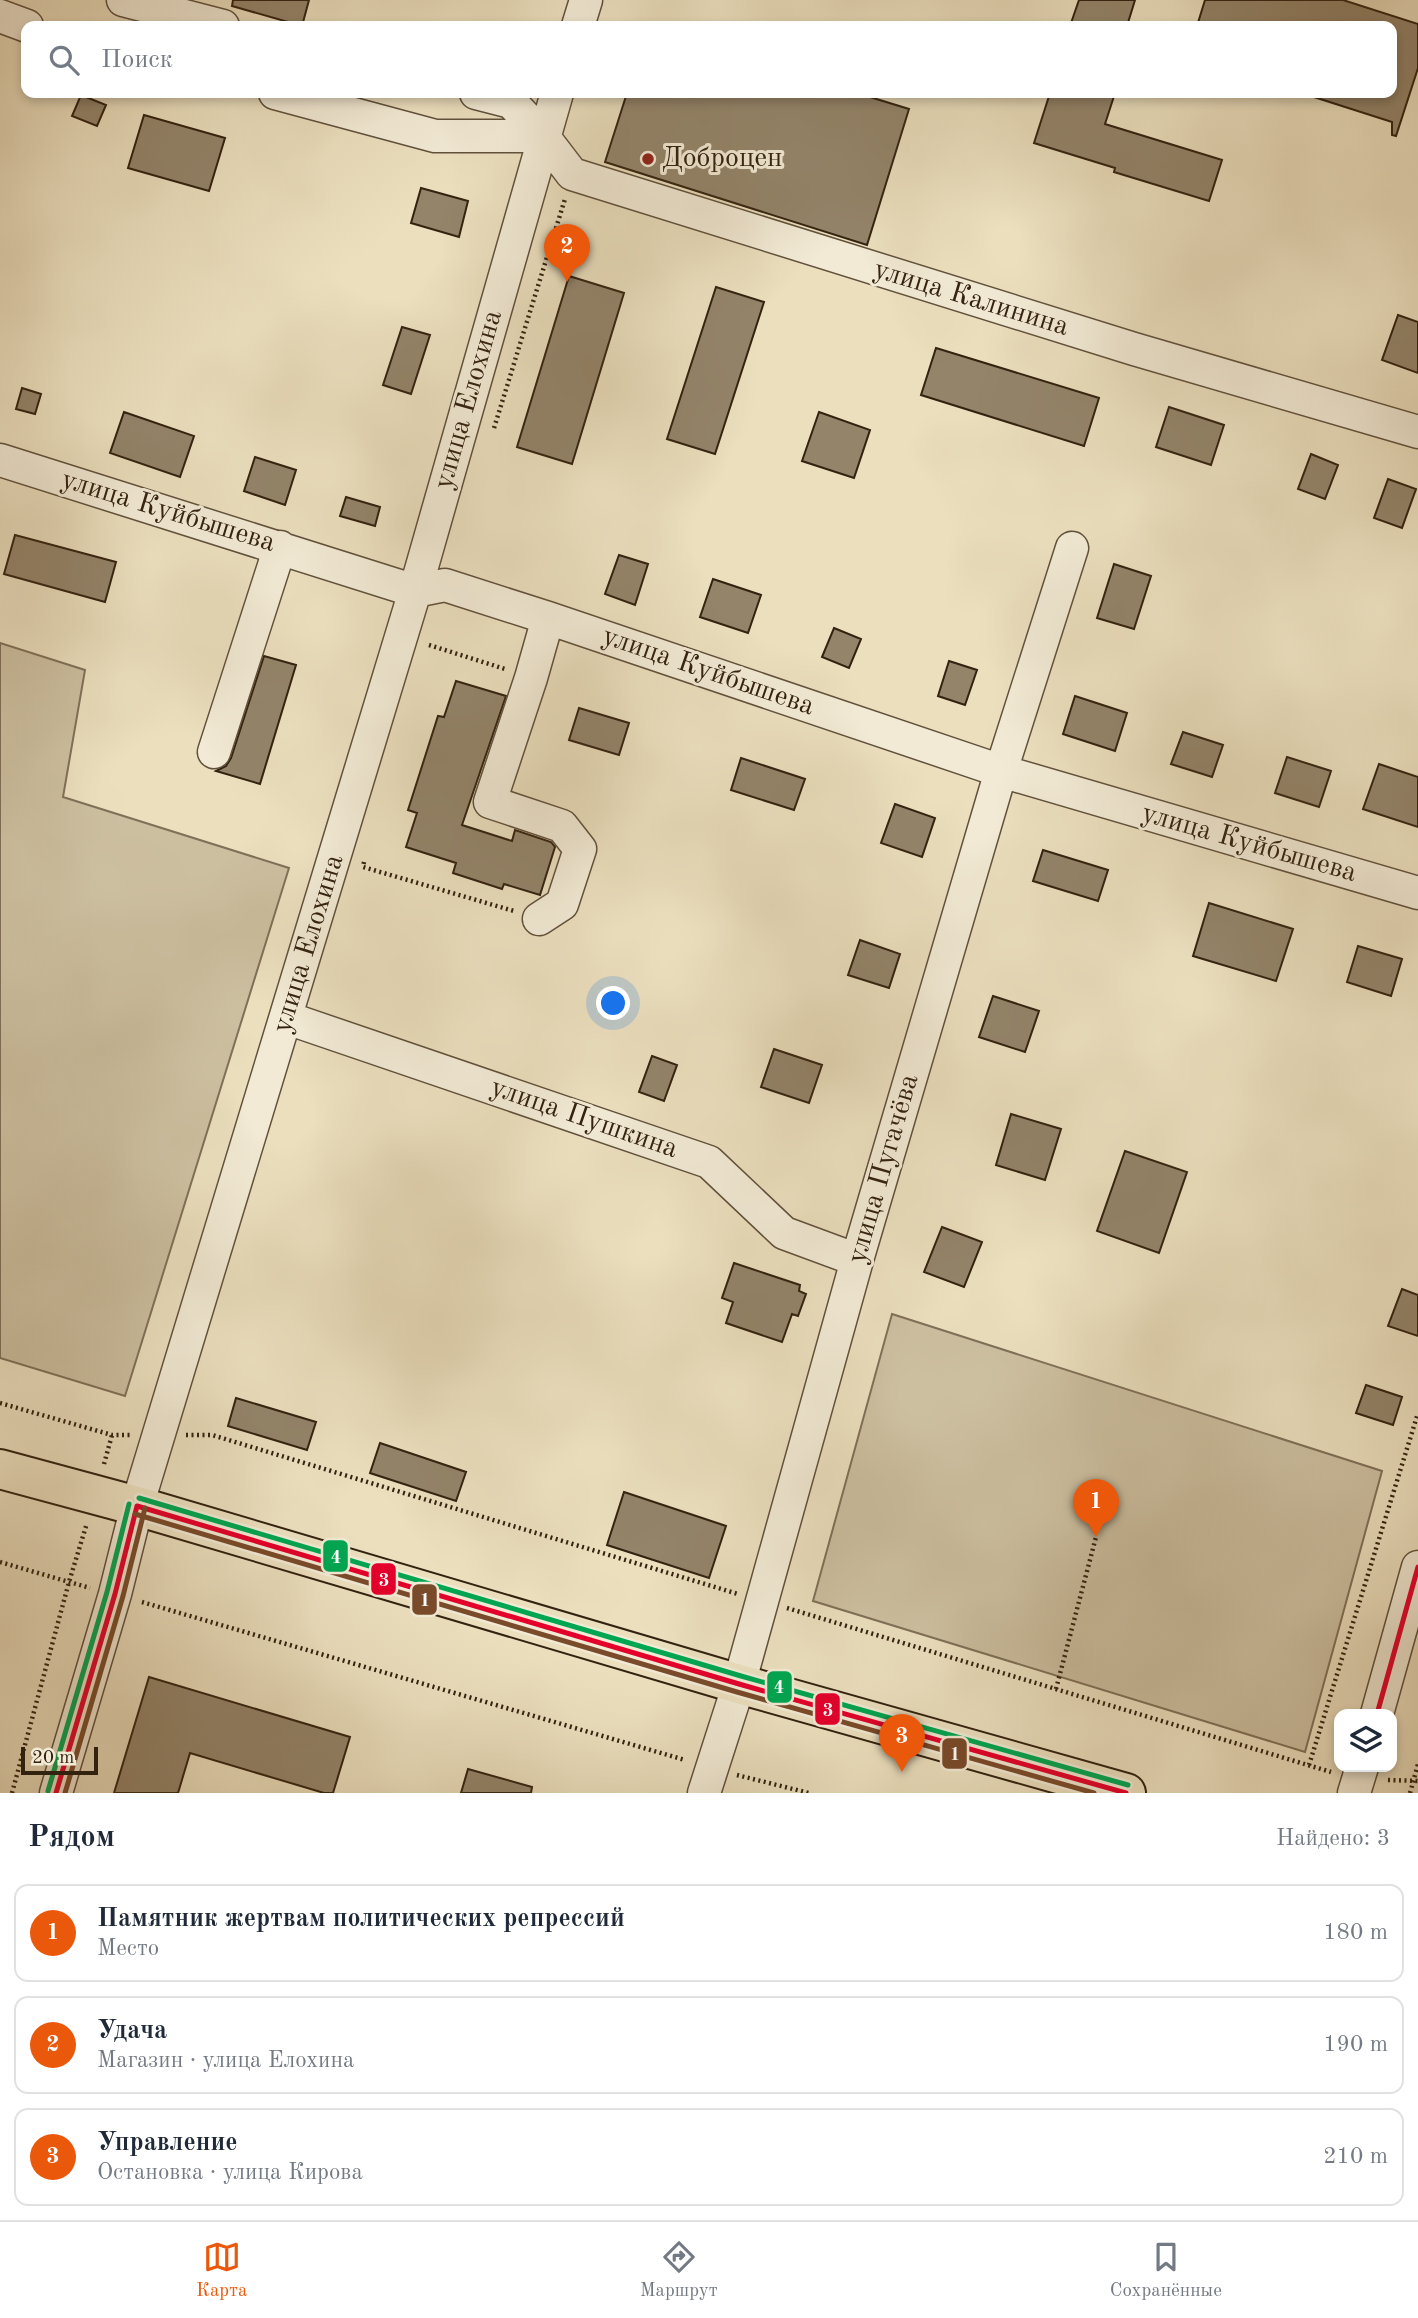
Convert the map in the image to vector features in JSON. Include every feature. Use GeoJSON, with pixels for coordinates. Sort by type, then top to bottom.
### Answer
{"type":"FeatureCollection","features":[{"type":"Feature","properties":{"kind":"main road"},"geometry":{"type":"LineString","coordinates":[[0,1469],[95,1497],[137,1506],[739,1684],[1126,1793]]}},
{"type":"Feature","properties":{"kind":"street"},"geometry":{"type":"LineString","coordinates":[[123,0],[204,21]]}},
{"type":"Feature","properties":{"kind":"street"},"geometry":{"type":"LineString","coordinates":[[580,21],[586,0]]}},
{"type":"Feature","properties":{"kind":"street"},"geometry":{"type":"LineString","coordinates":[[0,16],[21,24]]}},
{"type":"Feature","properties":{"kind":"street"},"geometry":{"type":"LineString","coordinates":[[294,98],[435,136],[544,136]]}},
{"type":"Feature","properties":{"kind":"street"},"geometry":{"type":"LineString","coordinates":[[495,98],[511,102],[544,136],[572,174]]}},
{"type":"Feature","properties":{"kind":"street","name":"улица Елохина"},"geometry":{"type":"LineString","coordinates":[[57,1793],[115,1594],[137,1506],[415,591],[555,98]]}},
{"type":"Feature","properties":{"kind":"street","name":"улица Калинина"},"geometry":{"type":"LineString","coordinates":[[572,174],[1134,349],[1418,432]]}},
{"type":"Feature","properties":{"kind":"street","name":"улица Куйбышева"},"geometry":{"type":"LineString","coordinates":[[0,460],[415,591],[445,585],[1001,771],[1418,893]]}},
{"type":"Feature","properties":{"kind":"street"},"geometry":{"type":"LineString","coordinates":[[214,752],[280,547]]}},
{"type":"Feature","properties":{"kind":"street","name":"улица Пугачёва"},"geometry":{"type":"LineString","coordinates":[[708,1781],[739,1684],[857,1260],[1001,771],[1072,548]]}},
{"type":"Feature","properties":{"kind":"street"},"geometry":{"type":"LineString","coordinates":[[539,919],[562,904],[580,849],[562,826],[491,802],[548,618]]}},
{"type":"Feature","properties":{"kind":"street","name":"улица Пушкина"},"geometry":{"type":"LineString","coordinates":[[286,1018],[709,1162],[784,1233],[857,1260]]}},
{"type":"Feature","properties":{"kind":"street"},"geometry":{"type":"LineString","coordinates":[[1378,1709],[1418,1567]]}},
{"type":"Feature","properties":{"kind":"path"},"geometry":{"type":"LineString","coordinates":[[490,440],[572,174]]}},
{"type":"Feature","properties":{"kind":"path"},"geometry":{"type":"LineString","coordinates":[[432,633],[429,645],[531,678]]}},
{"type":"Feature","properties":{"kind":"path"},"geometry":{"type":"LineString","coordinates":[[367,854],[363,867],[539,919]]}},
{"type":"Feature","properties":{"kind":"path"},"geometry":{"type":"LineString","coordinates":[[0,1404],[112,1435],[212,1435],[1358,1780],[1416,1781]]}},
{"type":"Feature","properties":{"kind":"path"},"geometry":{"type":"LineString","coordinates":[[1309,1765],[1418,1413]]}},
{"type":"Feature","properties":{"kind":"path"},"geometry":{"type":"LineString","coordinates":[[12,1793],[112,1435]]}},
{"type":"Feature","properties":{"kind":"path"},"geometry":{"type":"LineString","coordinates":[[1056,1689],[1096,1537]]}},
{"type":"Feature","properties":{"kind":"path"},"geometry":{"type":"LineString","coordinates":[[0,1562],[115,1594],[708,1781],[809,1793]]}},
{"type":"Feature","properties":{"kind":"path"},"geometry":{"type":"LineString","coordinates":[[1410,1793],[1416,1781],[1418,1764]]}},
{"type":"Feature","properties":{"kind":"shaded area"},"geometry":{"type":"Polygon","coordinates":[[[0,643],[85,670],[63,797],[289,868],[125,1396],[0,1358],[0,643]]]}},
{"type":"Feature","properties":{"kind":"shaded area"},"geometry":{"type":"Polygon","coordinates":[[[892,1314],[1382,1471],[1305,1752],[813,1601],[892,1314]]]}},
{"type":"Feature","properties":{"kind":"building"},"geometry":{"type":"Polygon","coordinates":[[[233,0],[309,0],[303,21],[284,21],[232,6],[233,0]]]}},
{"type":"Feature","properties":{"kind":"building"},"geometry":{"type":"Polygon","coordinates":[[[1079,0],[1135,0],[1129,21],[1072,21],[1079,0]]]}},
{"type":"Feature","properties":{"kind":"building"},"geometry":{"type":"Polygon","coordinates":[[[1205,0],[1343,0],[1418,24],[1418,68],[1396,136],[1392,135],[1392,122],[1317,98],[1397,98],[1397,21],[1199,21],[1205,0]]]}},
{"type":"Feature","properties":{"kind":"building"},"geometry":{"type":"Polygon","coordinates":[[[80,98],[88,98],[106,105],[97,126],[72,116],[80,98]]]}},
{"type":"Feature","properties":{"kind":"building"},"geometry":{"type":"Polygon","coordinates":[[[625,98],[873,98],[909,109],[867,245],[605,162],[625,98]]]}},
{"type":"Feature","properties":{"kind":"building"},"geometry":{"type":"Polygon","coordinates":[[[1048,98],[1113,98],[1105,124],[1222,160],[1209,201],[1114,172],[1115,168],[1034,143],[1048,98]]]}},
{"type":"Feature","properties":{"kind":"building"},"geometry":{"type":"Polygon","coordinates":[[[144,115],[225,138],[209,191],[128,168],[144,115]]]}},
{"type":"Feature","properties":{"kind":"building"},"geometry":{"type":"Polygon","coordinates":[[[421,188],[468,201],[459,237],[411,223],[421,188]]]}},
{"type":"Feature","properties":{"kind":"building"},"geometry":{"type":"Polygon","coordinates":[[[569,276],[624,293],[572,464],[517,447],[569,276]]]}},
{"type":"Feature","properties":{"kind":"building"},"geometry":{"type":"Polygon","coordinates":[[[716,287],[764,302],[715,454],[667,439],[716,287]]]}},
{"type":"Feature","properties":{"kind":"building"},"geometry":{"type":"Polygon","coordinates":[[[1398,315],[1418,322],[1418,373],[1382,360],[1398,315]]]}},
{"type":"Feature","properties":{"kind":"building"},"geometry":{"type":"Polygon","coordinates":[[[402,327],[430,335],[411,394],[383,385],[402,327]]]}},
{"type":"Feature","properties":{"kind":"building"},"geometry":{"type":"Polygon","coordinates":[[[936,348],[1099,398],[1084,446],[921,395],[936,348]]]}},
{"type":"Feature","properties":{"kind":"building"},"geometry":{"type":"Polygon","coordinates":[[[22,388],[41,394],[35,414],[16,409],[22,388]]]}},
{"type":"Feature","properties":{"kind":"building"},"geometry":{"type":"Polygon","coordinates":[[[1169,407],[1224,425],[1211,465],[1156,447],[1169,407]]]}},
{"type":"Feature","properties":{"kind":"building"},"geometry":{"type":"Polygon","coordinates":[[[124,412],[194,436],[180,477],[110,453],[124,412]]]}},
{"type":"Feature","properties":{"kind":"building"},"geometry":{"type":"Polygon","coordinates":[[[819,412],[870,430],[854,478],[802,461],[819,412]]]}},
{"type":"Feature","properties":{"kind":"building"},"geometry":{"type":"Polygon","coordinates":[[[1311,454],[1338,465],[1325,499],[1298,489],[1311,454]]]}},
{"type":"Feature","properties":{"kind":"building"},"geometry":{"type":"Polygon","coordinates":[[[255,457],[296,470],[285,505],[244,491],[255,457]]]}},
{"type":"Feature","properties":{"kind":"building"},"geometry":{"type":"Polygon","coordinates":[[[1388,479],[1416,489],[1402,528],[1374,518],[1388,479]]]}},
{"type":"Feature","properties":{"kind":"building"},"geometry":{"type":"Polygon","coordinates":[[[346,497],[380,507],[375,526],[340,516],[346,497]]]}},
{"type":"Feature","properties":{"kind":"building"},"geometry":{"type":"Polygon","coordinates":[[[15,535],[116,562],[105,602],[4,574],[15,535]]]}},
{"type":"Feature","properties":{"kind":"building"},"geometry":{"type":"Polygon","coordinates":[[[619,555],[648,564],[635,605],[605,594],[619,555]]]}},
{"type":"Feature","properties":{"kind":"building"},"geometry":{"type":"Polygon","coordinates":[[[1114,564],[1151,576],[1134,629],[1097,618],[1114,564]]]}},
{"type":"Feature","properties":{"kind":"building"},"geometry":{"type":"Polygon","coordinates":[[[713,579],[761,595],[748,633],[700,617],[713,579]]]}},
{"type":"Feature","properties":{"kind":"building"},"geometry":{"type":"Polygon","coordinates":[[[834,628],[861,639],[849,668],[822,657],[834,628]]]}},
{"type":"Feature","properties":{"kind":"building"},"geometry":{"type":"Polygon","coordinates":[[[264,656],[296,665],[260,784],[216,771],[226,766],[231,758],[264,656]]]}},
{"type":"Feature","properties":{"kind":"building"},"geometry":{"type":"Polygon","coordinates":[[[949,661],[977,670],[965,705],[938,696],[949,661]]]}},
{"type":"Feature","properties":{"kind":"building"},"geometry":{"type":"Polygon","coordinates":[[[456,681],[506,696],[462,825],[512,841],[515,830],[551,842],[555,847],[540,895],[504,884],[502,889],[453,873],[456,863],[406,847],[417,813],[408,810],[438,716],[444,717],[456,681]]]}},
{"type":"Feature","properties":{"kind":"building"},"geometry":{"type":"Polygon","coordinates":[[[1075,696],[1127,713],[1115,751],[1063,734],[1075,696]]]}},
{"type":"Feature","properties":{"kind":"building"},"geometry":{"type":"Polygon","coordinates":[[[579,708],[629,723],[619,755],[569,740],[579,708]]]}},
{"type":"Feature","properties":{"kind":"building"},"geometry":{"type":"Polygon","coordinates":[[[1183,732],[1223,745],[1212,777],[1171,764],[1183,732]]]}},
{"type":"Feature","properties":{"kind":"building"},"geometry":{"type":"Polygon","coordinates":[[[1287,757],[1331,771],[1319,807],[1275,793],[1287,757]]]}},
{"type":"Feature","properties":{"kind":"building"},"geometry":{"type":"Polygon","coordinates":[[[741,758],[805,779],[794,810],[731,790],[741,758]]]}},
{"type":"Feature","properties":{"kind":"building"},"geometry":{"type":"Polygon","coordinates":[[[1379,764],[1418,777],[1418,827],[1363,809],[1379,764]]]}},
{"type":"Feature","properties":{"kind":"building"},"geometry":{"type":"Polygon","coordinates":[[[895,804],[935,818],[922,857],[881,843],[895,804]]]}},
{"type":"Feature","properties":{"kind":"building"},"geometry":{"type":"Polygon","coordinates":[[[1043,850],[1108,870],[1098,901],[1033,881],[1043,850]]]}},
{"type":"Feature","properties":{"kind":"building"},"geometry":{"type":"Polygon","coordinates":[[[1209,903],[1293,929],[1276,981],[1193,956],[1209,903]]]}},
{"type":"Feature","properties":{"kind":"building"},"geometry":{"type":"Polygon","coordinates":[[[860,940],[900,954],[889,988],[848,975],[860,940]]]}},
{"type":"Feature","properties":{"kind":"building"},"geometry":{"type":"Polygon","coordinates":[[[1358,946],[1402,959],[1391,996],[1347,982],[1358,946]]]}},
{"type":"Feature","properties":{"kind":"building"},"geometry":{"type":"Polygon","coordinates":[[[993,996],[1039,1011],[1025,1052],[979,1037],[993,996]]]}},
{"type":"Feature","properties":{"kind":"building"},"geometry":{"type":"Polygon","coordinates":[[[774,1049],[822,1065],[809,1103],[761,1087],[774,1049]]]}},
{"type":"Feature","properties":{"kind":"building"},"geometry":{"type":"Polygon","coordinates":[[[652,1056],[677,1065],[664,1101],[639,1092],[652,1056]]]}},
{"type":"Feature","properties":{"kind":"building"},"geometry":{"type":"Polygon","coordinates":[[[1011,1114],[1061,1129],[1045,1180],[996,1165],[1011,1114]]]}},
{"type":"Feature","properties":{"kind":"building"},"geometry":{"type":"Polygon","coordinates":[[[1125,1151],[1187,1172],[1159,1253],[1097,1231],[1125,1151]]]}},
{"type":"Feature","properties":{"kind":"building"},"geometry":{"type":"Polygon","coordinates":[[[942,1227],[982,1242],[964,1287],[924,1272],[942,1227]]]}},
{"type":"Feature","properties":{"kind":"building"},"geometry":{"type":"Polygon","coordinates":[[[734,1263],[800,1285],[799,1291],[806,1294],[798,1316],[792,1314],[782,1342],[726,1323],[733,1302],[722,1298],[734,1263]]]}},
{"type":"Feature","properties":{"kind":"building"},"geometry":{"type":"Polygon","coordinates":[[[1402,1289],[1418,1295],[1418,1336],[1388,1326],[1402,1289]]]}},
{"type":"Feature","properties":{"kind":"building"},"geometry":{"type":"Polygon","coordinates":[[[1366,1385],[1402,1397],[1393,1425],[1356,1413],[1366,1385]]]}},
{"type":"Feature","properties":{"kind":"building"},"geometry":{"type":"Polygon","coordinates":[[[236,1398],[316,1422],[307,1450],[228,1426],[236,1398]]]}},
{"type":"Feature","properties":{"kind":"building"},"geometry":{"type":"Polygon","coordinates":[[[380,1443],[466,1472],[456,1501],[370,1473],[380,1443]]]}},
{"type":"Feature","properties":{"kind":"building"},"geometry":{"type":"Polygon","coordinates":[[[624,1492],[726,1526],[709,1578],[607,1545],[624,1492]]]}},
{"type":"Feature","properties":{"kind":"building"},"geometry":{"type":"Polygon","coordinates":[[[149,1677],[350,1737],[333,1793],[324,1793],[190,1753],[178,1793],[114,1793],[149,1677]]]}},
{"type":"Feature","properties":{"kind":"building"},"geometry":{"type":"Polygon","coordinates":[[[468,1769],[532,1787],[531,1793],[461,1793],[468,1769]]]}},
{"type":"Feature","properties":{"kind":"transit line","name":"4"},"geometry":{"type":"LineString","coordinates":[[139,1498],[741,1676],[1128,1785]]}},
{"type":"Feature","properties":{"kind":"transit line","name":"4"},"geometry":{"type":"LineString","coordinates":[[48,1791],[107,1592],[129,1504]]}},
{"type":"Feature","properties":{"kind":"transit line","name":"3"},"geometry":{"type":"LineString","coordinates":[[137,1506],[739,1684],[1126,1793]]}},
{"type":"Feature","properties":{"kind":"transit line","name":"3"},"geometry":{"type":"LineString","coordinates":[[56,1793],[115,1594],[137,1506]]}},
{"type":"Feature","properties":{"kind":"transit line","name":"1"},"geometry":{"type":"LineString","coordinates":[[65,1793],[123,1596],[145,1508]]}},
{"type":"Feature","properties":{"kind":"transit line","name":"1"},"geometry":{"type":"LineString","coordinates":[[135,1514],[737,1692],[1094,1793]]}},
{"type":"Feature","properties":{"kind":"transit line","name":"3"},"geometry":{"type":"LineString","coordinates":[[1378,1709],[1418,1567]]}},
{"type":"Feature","properties":{"kind":"place","name":"Доброцен"},"geometry":{"type":"Point","coordinates":[648,159]}},
{"type":"Feature","properties":{"kind":"place","name":"Удача"},"geometry":{"type":"Point","coordinates":[567,282]}},
{"type":"Feature","properties":{"kind":"place","name":"Памятник жертвам политических репрессий"},"geometry":{"type":"Point","coordinates":[1096,1537]}},
{"type":"Feature","properties":{"kind":"place","name":"Управление"},"geometry":{"type":"Point","coordinates":[902,1772]}}]}
